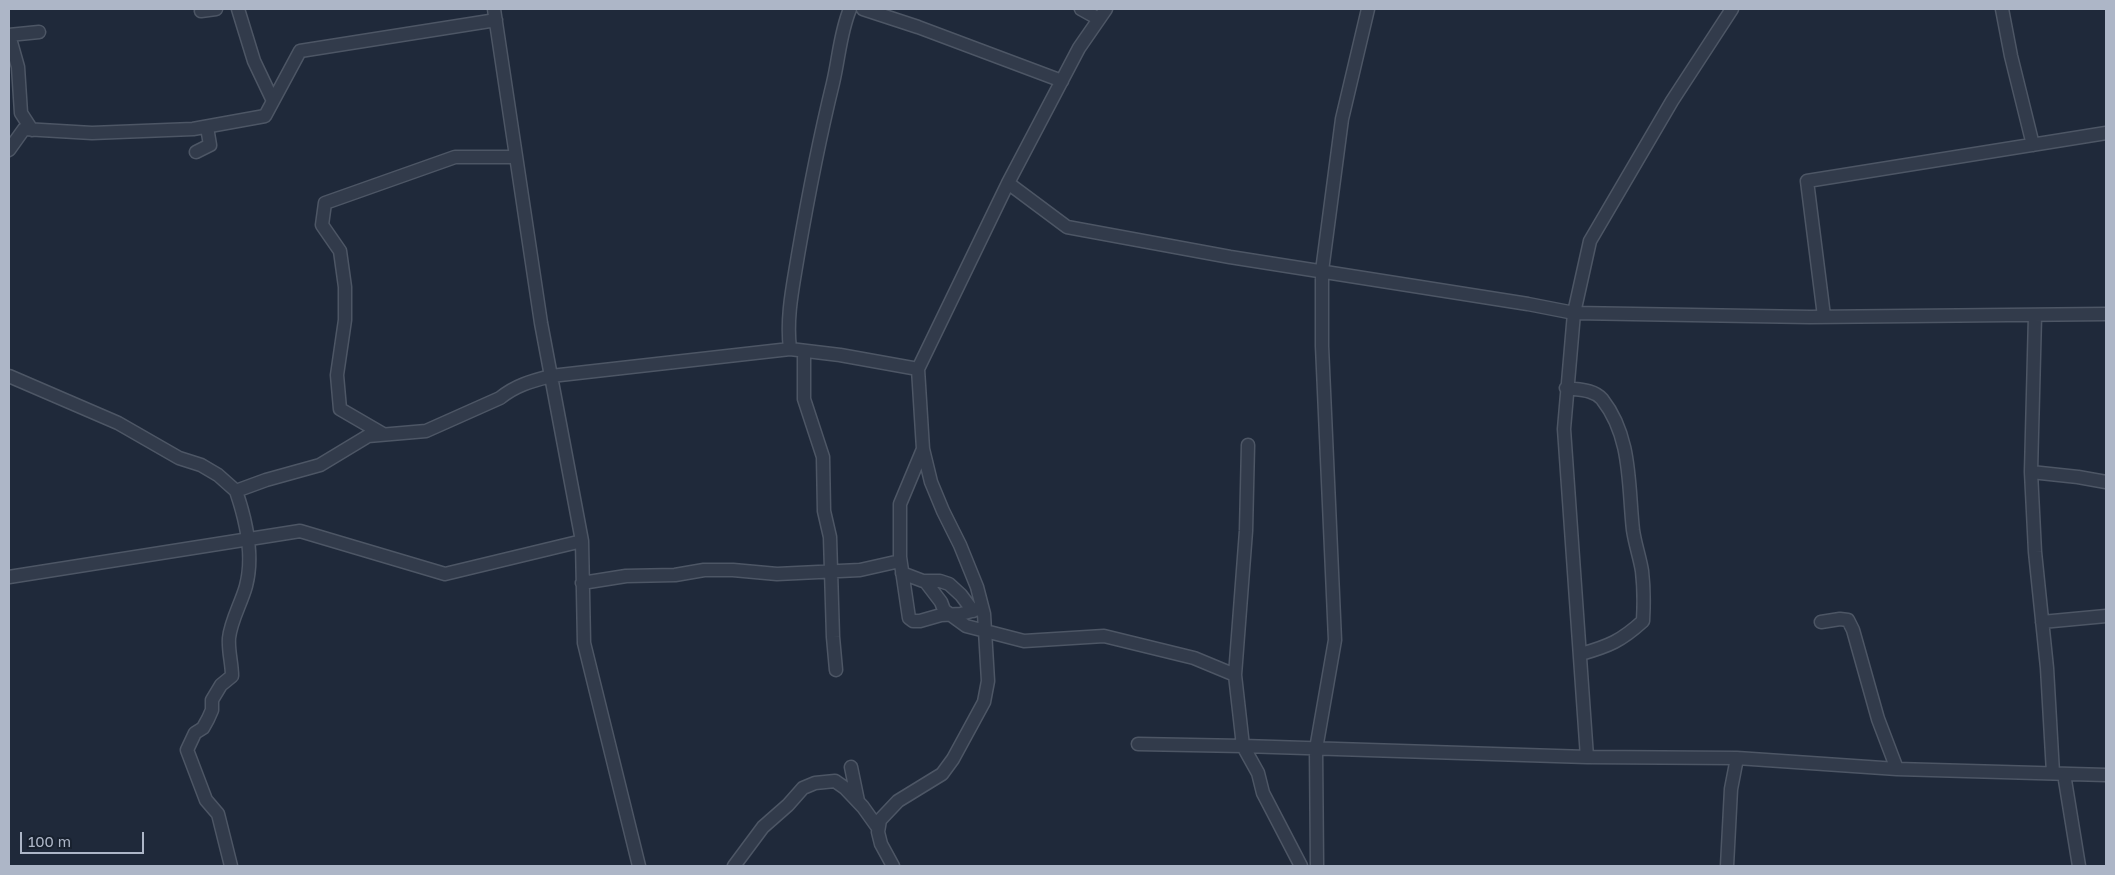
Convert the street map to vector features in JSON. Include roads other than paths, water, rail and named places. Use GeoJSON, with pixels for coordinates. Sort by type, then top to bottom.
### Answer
{"type":"FeatureCollection","features":[{"type":"Feature","properties":{"kind":"street"},"geometry":{"type":"LineString","coordinates":[[201,11],[216,9]]}},
{"type":"Feature","properties":{"kind":"street"},"geometry":{"type":"LineString","coordinates":[[238,9],[254,61],[273,101]]}},
{"type":"Feature","properties":{"kind":"street"},"geometry":{"type":"LineString","coordinates":[[790,349],[791,302],[807,201],[837,64],[843,26],[850,9]]}},
{"type":"Feature","properties":{"kind":"street"},"geometry":{"type":"LineString","coordinates":[[863,9],[918,27],[1062,81]]}},
{"type":"Feature","properties":{"kind":"street"},"geometry":{"type":"LineString","coordinates":[[893,866],[880,844],[878,828],[880,820],[898,801],[942,774],[953,759],[984,702],[988,681],[985,630],[978,610],[977,587],[960,545],[942,512],[930,482],[923,448],[918,369],[1008,183],[1079,48],[1103,14],[1081,9]]}},
{"type":"Feature","properties":{"kind":"street"},"geometry":{"type":"LineString","coordinates":[[1317,866],[1316,749],[1335,640],[1322,346],[1322,271],[1342,119],[1368,9]]}},
{"type":"Feature","properties":{"kind":"street"},"geometry":{"type":"LineString","coordinates":[[1587,757],[1564,429],[1566,388],[1574,313],[1590,241],[1672,101],[1732,9]]}},
{"type":"Feature","properties":{"kind":"street"},"geometry":{"type":"LineString","coordinates":[[2002,9],[2010,56],[2033,145]]}},
{"type":"Feature","properties":{"kind":"street"},"geometry":{"type":"LineString","coordinates":[[9,132],[28,129],[92,133],[188,129],[265,116],[300,51],[495,15],[551,376],[582,541],[584,643],[639,866]]}},
{"type":"Feature","properties":{"kind":"street"},"geometry":{"type":"LineString","coordinates":[[28,129],[21,113],[18,67],[9,35],[39,32]]}},
{"type":"Feature","properties":{"kind":"street"},"geometry":{"type":"LineString","coordinates":[[196,152],[210,145],[207,127]]}},
{"type":"Feature","properties":{"kind":"street"},"geometry":{"type":"LineString","coordinates":[[9,150],[28,129]]}},
{"type":"Feature","properties":{"kind":"street"},"geometry":{"type":"LineString","coordinates":[[1824,316],[1807,182],[2106,134]]}},
{"type":"Feature","properties":{"kind":"street"},"geometry":{"type":"LineString","coordinates":[[383,434],[340,409],[338,375],[345,320],[345,287],[340,251],[322,225],[325,203],[455,157],[516,157]]}},
{"type":"Feature","properties":{"kind":"street"},"geometry":{"type":"LineString","coordinates":[[1008,183],[1067,227],[1574,313],[1824,316],[2106,314]]}},
{"type":"Feature","properties":{"kind":"street"},"geometry":{"type":"LineString","coordinates":[[2035,316],[2031,472],[2035,552],[2059,774],[2079,866]]}},
{"type":"Feature","properties":{"kind":"street"},"geometry":{"type":"LineString","coordinates":[[236,491],[266,480],[320,466],[368,436],[426,431],[500,398],[510,390],[526,382],[551,376],[790,349],[840,355],[918,369]]}},
{"type":"Feature","properties":{"kind":"street"},"geometry":{"type":"LineString","coordinates":[[804,351],[804,399],[823,457],[824,511],[830,537],[836,670]]}},
{"type":"Feature","properties":{"kind":"street"},"geometry":{"type":"LineString","coordinates":[[9,376],[118,423],[179,458],[201,465],[218,475],[236,491],[244,512],[249,569],[245,588],[236,608],[229,636],[232,676],[221,685],[212,700],[212,710],[208,720],[203,728],[195,734],[187,750],[206,800],[218,814],[231,866]]}},
{"type":"Feature","properties":{"kind":"street"},"geometry":{"type":"LineString","coordinates":[[1566,388],[1589,391],[1601,398],[1620,430],[1629,467],[1634,533],[1642,571],[1644,595],[1643,621],[1627,636],[1611,645],[1581,654]]}},
{"type":"Feature","properties":{"kind":"street"},"geometry":{"type":"LineString","coordinates":[[1248,444],[1246,531],[1235,675],[1243,746],[1258,773],[1263,793],[1301,866]]}},
{"type":"Feature","properties":{"kind":"street"},"geometry":{"type":"LineString","coordinates":[[923,448],[900,504],[901,567],[908,618],[913,621],[920,621],[978,610]]}},
{"type":"Feature","properties":{"kind":"street"},"geometry":{"type":"LineString","coordinates":[[2031,472],[2106,482]]}},
{"type":"Feature","properties":{"kind":"street"},"geometry":{"type":"LineString","coordinates":[[9,577],[300,531],[445,574],[582,541]]}},
{"type":"Feature","properties":{"kind":"street"},"geometry":{"type":"LineString","coordinates":[[582,583],[626,576],[675,575],[704,570],[733,570],[777,574],[901,567],[925,581],[941,602],[944,610],[966,626],[1024,641],[1042,642],[1104,636],[1194,658],[1235,675]]}},
{"type":"Feature","properties":{"kind":"street"},"geometry":{"type":"LineString","coordinates":[[925,581],[940,581],[949,584],[978,610]]}},
{"type":"Feature","properties":{"kind":"street"},"geometry":{"type":"LineString","coordinates":[[2042,622],[2106,616]]}},
{"type":"Feature","properties":{"kind":"street"},"geometry":{"type":"LineString","coordinates":[[1821,622],[1840,619],[1848,620],[1853,630],[1878,720],[1897,768]]}},
{"type":"Feature","properties":{"kind":"street"},"geometry":{"type":"LineString","coordinates":[[1138,744],[1587,757],[1737,758],[1897,768],[2106,775]]}},
{"type":"Feature","properties":{"kind":"street"},"geometry":{"type":"LineString","coordinates":[[1727,866],[1731,789],[1737,758]]}},
{"type":"Feature","properties":{"kind":"street"},"geometry":{"type":"LineString","coordinates":[[851,767],[858,801]]}},
{"type":"Feature","properties":{"kind":"street"},"geometry":{"type":"LineString","coordinates":[[734,866],[763,827],[788,805],[803,788],[815,783],[835,781],[845,788],[858,801],[878,828]]}}]}
